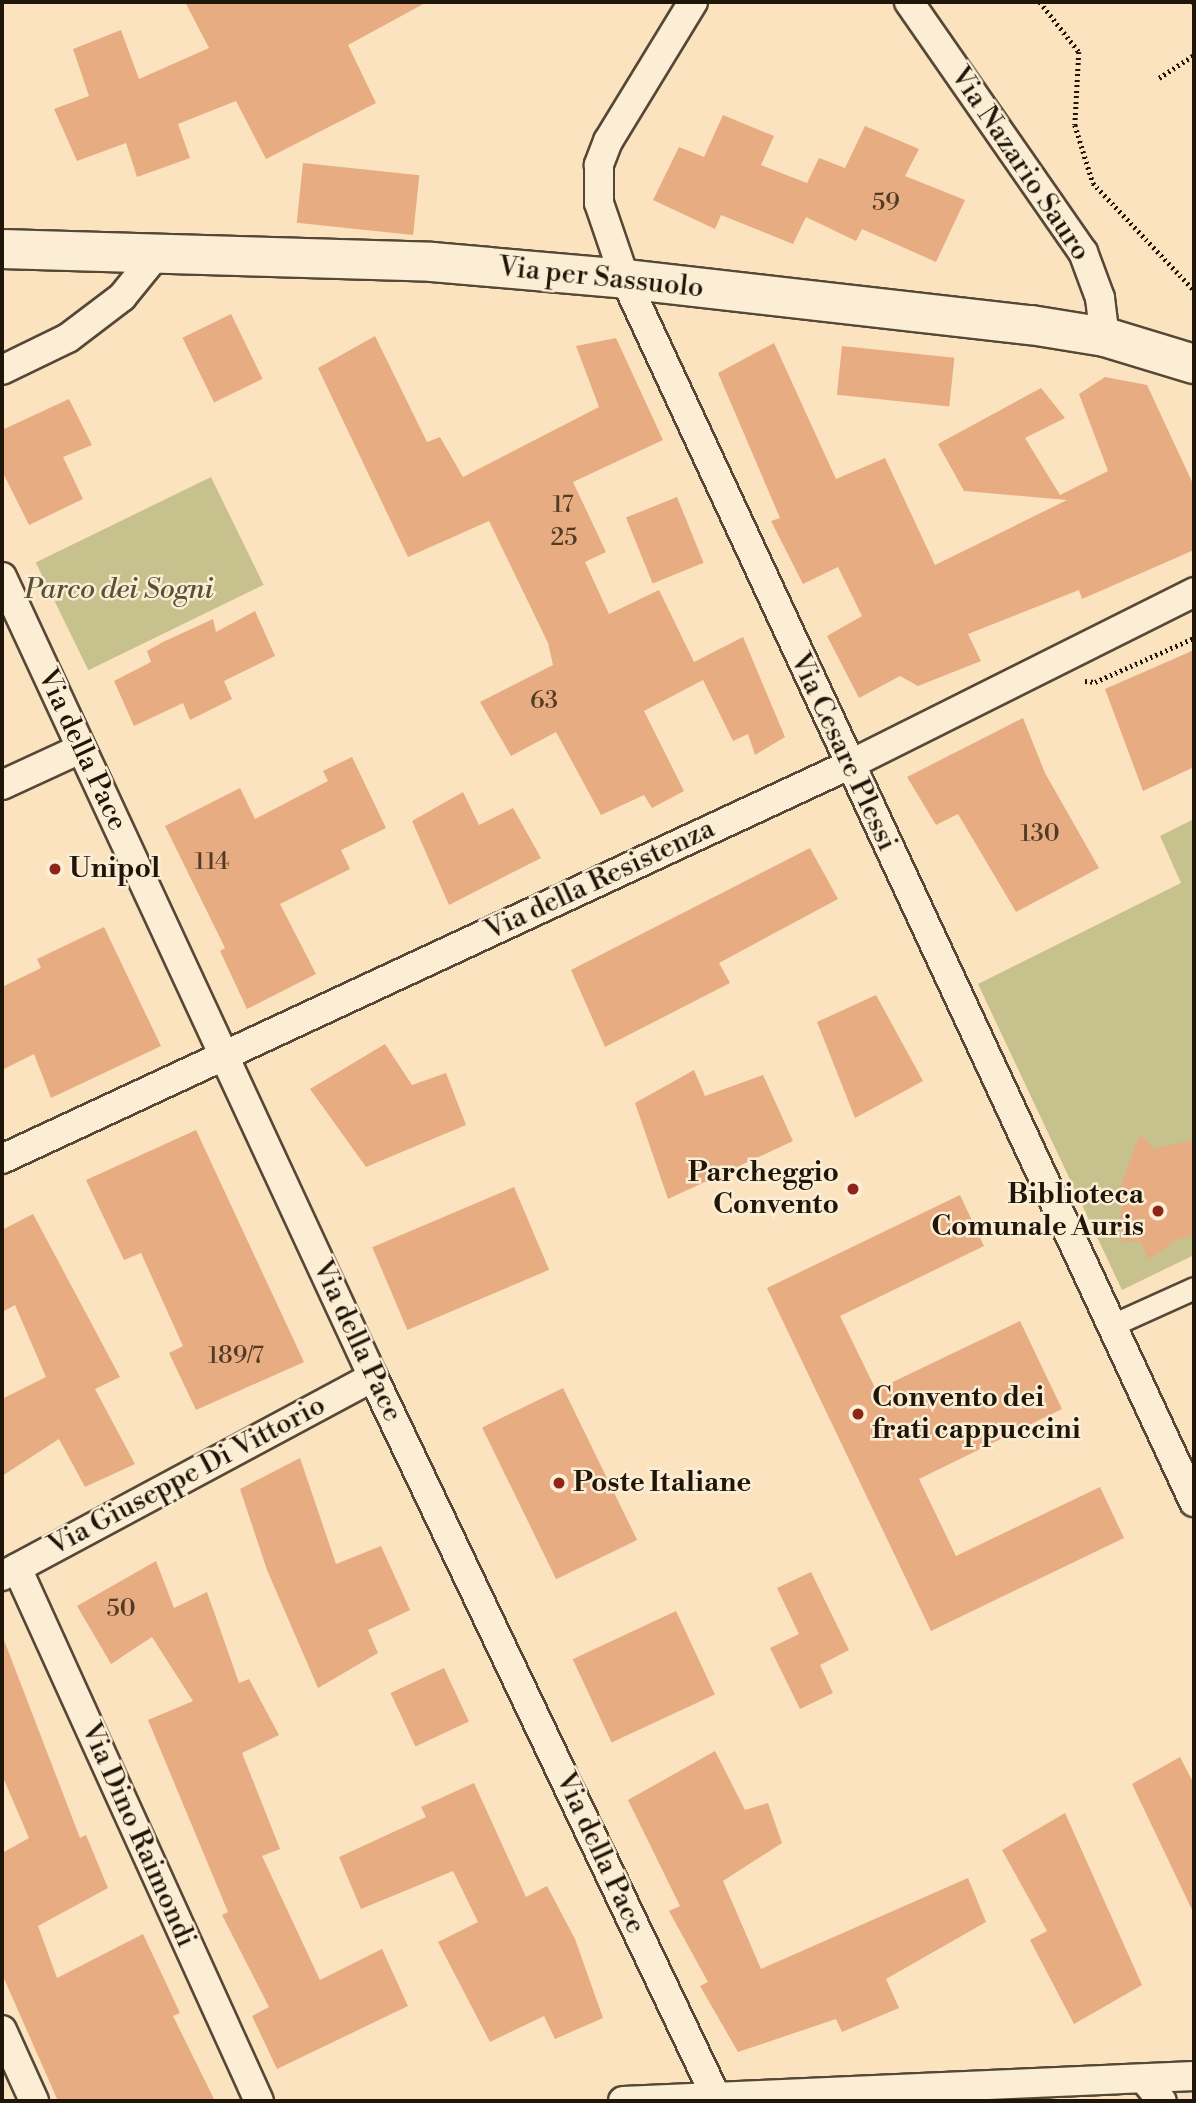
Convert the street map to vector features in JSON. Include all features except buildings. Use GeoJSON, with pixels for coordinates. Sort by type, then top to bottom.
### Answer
{"type":"FeatureCollection","features":[{"type":"Feature","properties":{"kind":"main road","name":"Via per Sassuolo"},"geometry":{"type":"LineString","coordinates":[[2,249],[160,250],[432,262],[625,279],[1105,337],[1194,364]]}},
{"type":"Feature","properties":{"kind":"street","name":"Via Cesare Plessi"},"geometry":{"type":"LineString","coordinates":[[693,2],[599,164],[599,203],[625,279],[1194,1502]]}},
{"type":"Feature","properties":{"kind":"street","name":"Via Nazario Sauro"},"geometry":{"type":"LineString","coordinates":[[909,2],[1083,252],[1100,298],[1105,337]]}},
{"type":"Feature","properties":{"kind":"street"},"geometry":{"type":"LineString","coordinates":[[2,370],[79,330],[122,297],[160,250]]}},
{"type":"Feature","properties":{"kind":"street","name":"Via della Pace"},"geometry":{"type":"LineString","coordinates":[[2,577],[373,1377],[716,2097]]}},
{"type":"Feature","properties":{"kind":"street","name":"Via della Resistenza"},"geometry":{"type":"LineString","coordinates":[[2,1159],[222,1052],[849,765],[1194,592]]}},
{"type":"Feature","properties":{"kind":"street"},"geometry":{"type":"LineString","coordinates":[[2,785],[80,749]]}},
{"type":"Feature","properties":{"kind":"street"},"geometry":{"type":"LineString","coordinates":[[1110,1326],[1194,1289]]}},
{"type":"Feature","properties":{"kind":"street","name":"Via Giuseppe Di Vittorio"},"geometry":{"type":"LineString","coordinates":[[9,1572],[373,1377]]}},
{"type":"Feature","properties":{"kind":"street","name":"Via Dino Raimondi"},"geometry":{"type":"LineString","coordinates":[[9,1572],[259,2101]]}},
{"type":"Feature","properties":{"kind":"street"},"geometry":{"type":"LineString","coordinates":[[2,2030],[34,2101]]}},
{"type":"Feature","properties":{"kind":"street"},"geometry":{"type":"LineString","coordinates":[[623,2101],[1194,2076]]}},
{"type":"Feature","properties":{"kind":"street"},"geometry":{"type":"LineString","coordinates":[[1144,2079],[1162,2101]]}},
{"type":"Feature","properties":{"kind":"path"},"geometry":{"type":"LineString","coordinates":[[1040,2],[1079,52],[1074,125],[1093,183],[1194,290]]}},
{"type":"Feature","properties":{"kind":"path"},"geometry":{"type":"LineString","coordinates":[[1160,78],[1194,55]]}},
{"type":"Feature","properties":{"kind":"green space","name":"Parco dei Sogni"},"geometry":{"type":"Polygon","coordinates":[[[211,477],[264,585],[88,670],[36,562],[211,477]]]}},
{"type":"Feature","properties":{"kind":"green space"},"geometry":{"type":"Polygon","coordinates":[[[1194,819],[1194,1255],[1122,1290],[978,984],[1181,883],[1160,836],[1194,819]]]}},
{"type":"Feature","properties":{"kind":"place","name":"Unipol"},"geometry":{"type":"Point","coordinates":[55,869]}},
{"type":"Feature","properties":{"kind":"place","name":"Parcheggio Convento"},"geometry":{"type":"Point","coordinates":[853,1189]}},
{"type":"Feature","properties":{"kind":"place","name":"Biblioteca Comunale Auris"},"geometry":{"type":"Point","coordinates":[1158,1211]}},
{"type":"Feature","properties":{"kind":"place","name":"Convento dei frati cappuccini"},"geometry":{"type":"Point","coordinates":[858,1414]}},
{"type":"Feature","properties":{"kind":"place","name":"Poste Italiane"},"geometry":{"type":"Point","coordinates":[559,1483]}}]}
